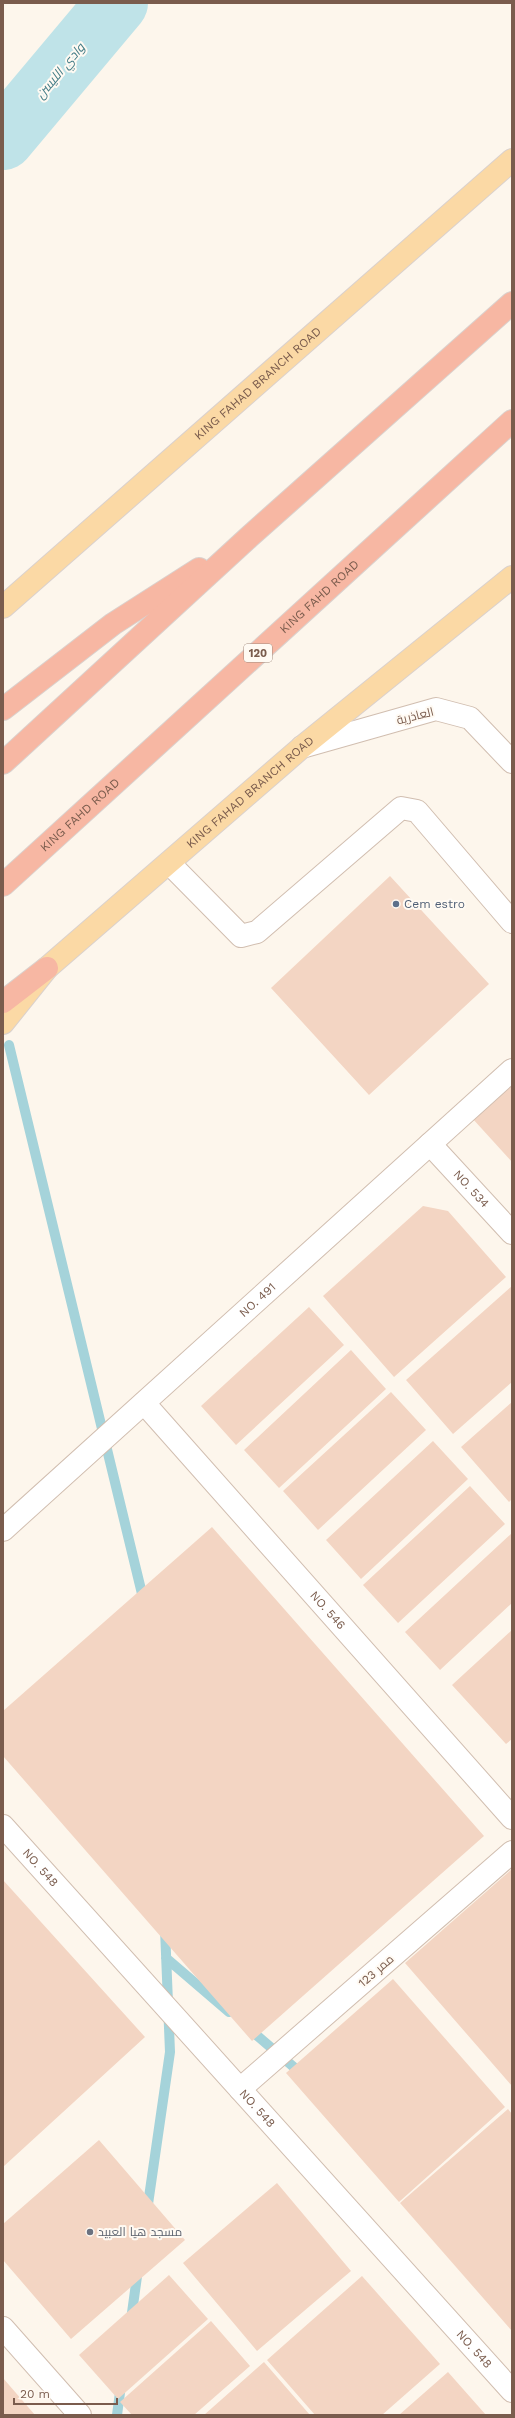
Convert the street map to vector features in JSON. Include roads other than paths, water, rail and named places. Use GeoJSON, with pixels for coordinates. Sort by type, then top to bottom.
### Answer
{"type":"FeatureCollection","features":[{"type":"Feature","properties":{"kind":"highway"},"geometry":{"type":"LineString","coordinates":[[3,763],[249,537],[512,303]]}},
{"type":"Feature","properties":{"kind":"highway","name":"KING FAHD ROAD"},"geometry":{"type":"LineString","coordinates":[[3,885],[512,421]]}},
{"type":"Feature","properties":{"kind":"highway"},"geometry":{"type":"LineString","coordinates":[[3,709],[113,624],[249,537]]}},
{"type":"Feature","properties":{"kind":"highway"},"geometry":{"type":"LineString","coordinates":[[3,1002],[47,968]]}},
{"type":"Feature","properties":{"kind":"main road","name":"KING FAHAD BRANCH ROAD"},"geometry":{"type":"LineString","coordinates":[[3,607],[512,160]]}},
{"type":"Feature","properties":{"kind":"main road","name":"KING FAHAD BRANCH ROAD"},"geometry":{"type":"LineString","coordinates":[[3,1023],[47,968],[302,747],[512,577]]}},
{"type":"Feature","properties":{"kind":"street","name":"العاذرية"},"geometry":{"type":"LineString","coordinates":[[302,747],[436,709],[470,718],[512,762]]}},
{"type":"Feature","properties":{"kind":"street"},"geometry":{"type":"LineString","coordinates":[[169,863],[241,936],[248,936],[257,932],[402,808],[417,811],[512,922]]}},
{"type":"Feature","properties":{"kind":"street","name":"NO. 491"},"geometry":{"type":"LineString","coordinates":[[3,1530],[512,1070]]}},
{"type":"Feature","properties":{"kind":"street","name":"NO. 534"},"geometry":{"type":"LineString","coordinates":[[430,1144],[512,1233]]}},
{"type":"Feature","properties":{"kind":"street","name":"NO. 546"},"geometry":{"type":"LineString","coordinates":[[144,1403],[512,1818]]}},
{"type":"Feature","properties":{"kind":"street","name":"NO. 548"},"geometry":{"type":"LineString","coordinates":[[3,1826],[512,2391]]}},
{"type":"Feature","properties":{"kind":"street","name":"ممر 123"},"geometry":{"type":"LineString","coordinates":[[240,2089],[512,1852]]}},
{"type":"Feature","properties":{"kind":"street"},"geometry":{"type":"LineString","coordinates":[[3,2328],[80,2415]]}},
{"type":"Feature","properties":{"kind":"waterway","name":"وادي الليسن"},"geometry":{"type":"LineString","coordinates":[[3,139],[117,3]]}},
{"type":"Feature","properties":{"kind":"waterway"},"geometry":{"type":"LineString","coordinates":[[9,1045],[144,1602]]}},
{"type":"Feature","properties":{"kind":"waterway"},"geometry":{"type":"LineString","coordinates":[[147,2211],[170,2052],[165,1929]]}},
{"type":"Feature","properties":{"kind":"waterway"},"geometry":{"type":"LineString","coordinates":[[166,1958],[229,2012]]}},
{"type":"Feature","properties":{"kind":"waterway"},"geometry":{"type":"LineString","coordinates":[[247,2027],[303,2075]]}},
{"type":"Feature","properties":{"kind":"waterway"},"geometry":{"type":"LineString","coordinates":[[131,2320],[138,2269]]}},
{"type":"Feature","properties":{"kind":"waterway"},"geometry":{"type":"LineString","coordinates":[[117,2415],[121,2385]]}},
{"type":"Feature","properties":{"kind":"place","name":"Cem estro"},"geometry":{"type":"Point","coordinates":[396,904]}},
{"type":"Feature","properties":{"kind":"place","name":"مسجد هيا العبيد"},"geometry":{"type":"Point","coordinates":[90,2232]}}]}
